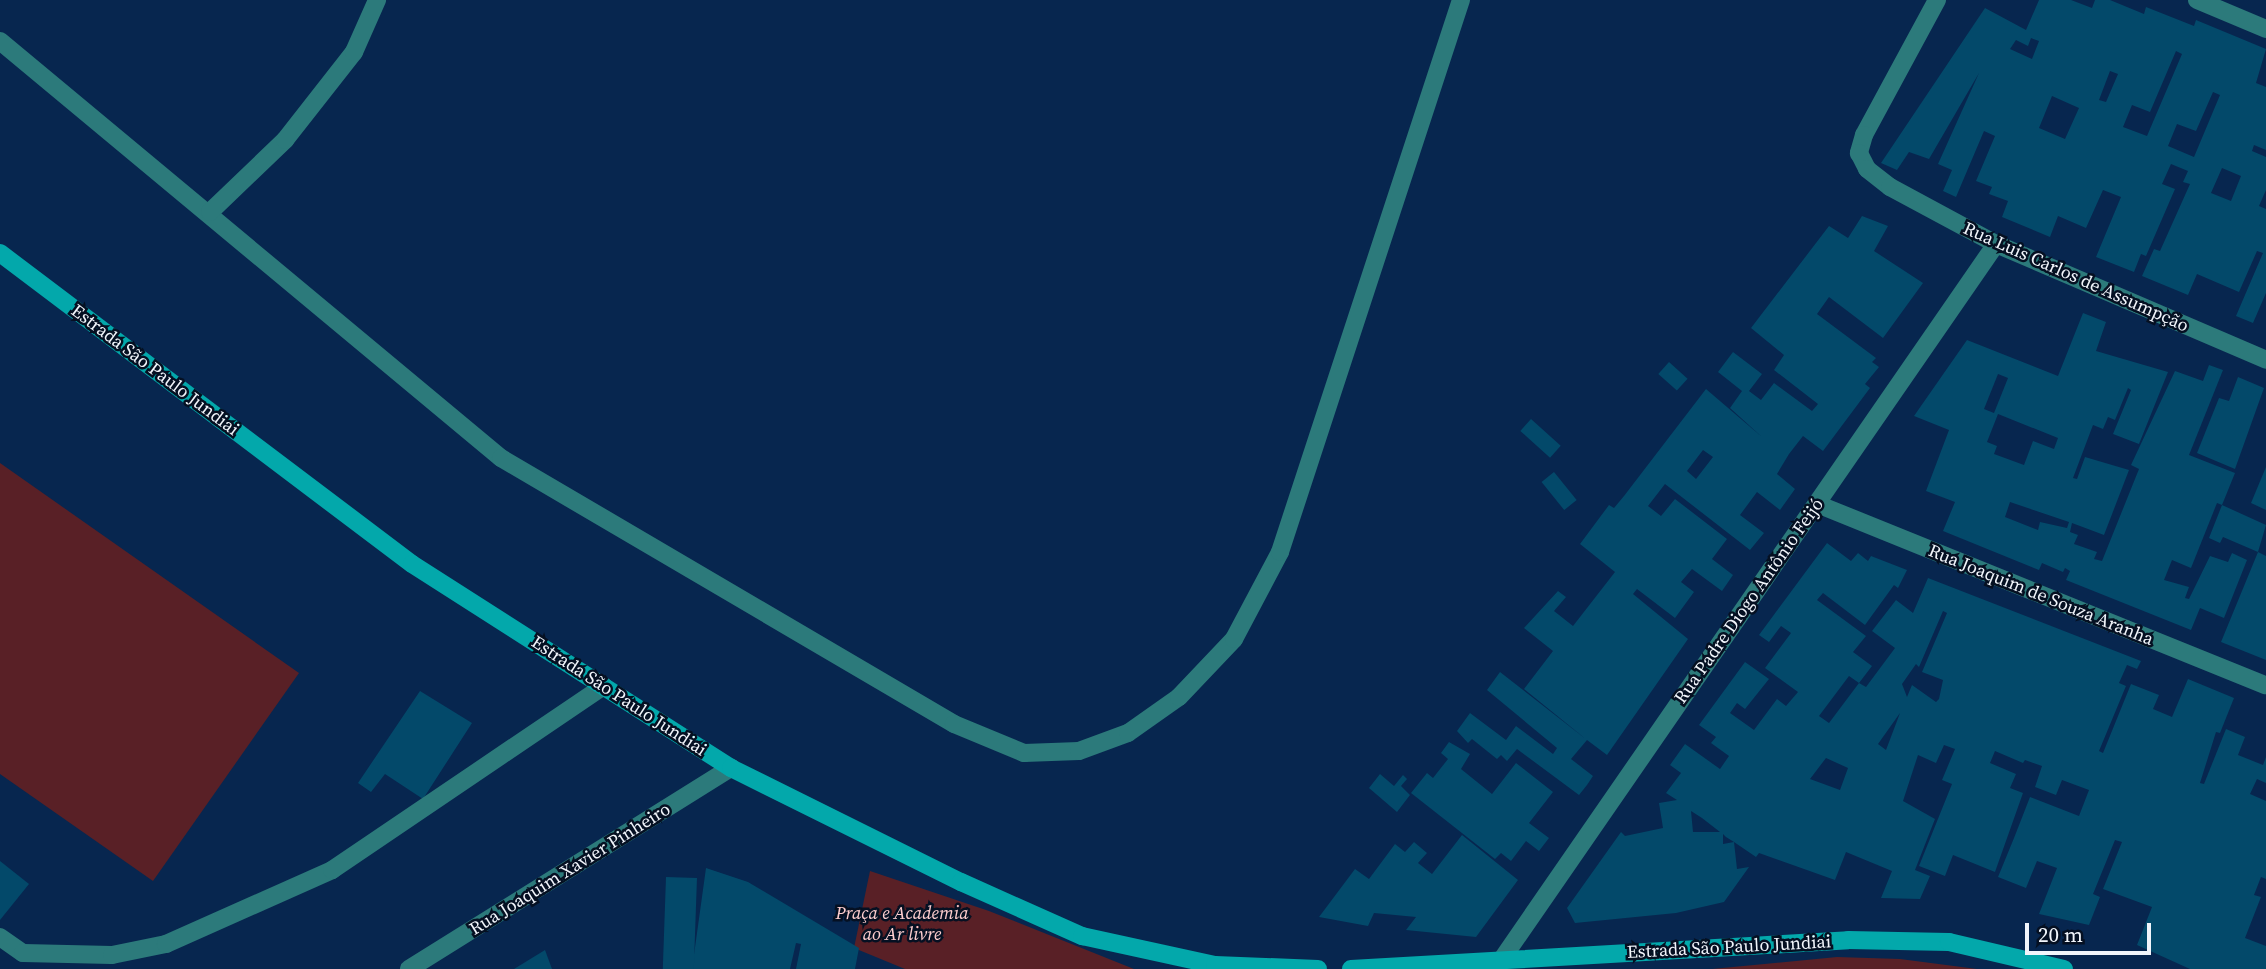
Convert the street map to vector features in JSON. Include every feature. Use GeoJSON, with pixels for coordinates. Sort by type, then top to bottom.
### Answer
{"type":"FeatureCollection","features":[{"type":"Feature","properties":{"kind":"main road","name":"Estrada São Paulo Jundiai"},"geometry":{"type":"LineString","coordinates":[[0,253],[412,564],[731,768],[961,883],[1082,936],[1215,965],[1318,969]]}},
{"type":"Feature","properties":{"kind":"main road","name":"Estrada São Paulo Jundiai"},"geometry":{"type":"LineString","coordinates":[[1351,969],[1848,940],[1948,942],[2064,969]]}},
{"type":"Feature","properties":{"kind":"street"},"geometry":{"type":"LineString","coordinates":[[210,212],[285,140],[354,52],[377,0]]}},
{"type":"Feature","properties":{"kind":"street"},"geometry":{"type":"LineString","coordinates":[[0,41],[210,212],[501,458],[556,493],[954,724],[1024,753],[1079,751],[1128,733],[1180,697],[1234,639],[1280,552],[1461,0]]}},
{"type":"Feature","properties":{"kind":"street","name":"Rua Luis Carlos de Assumpção"},"geometry":{"type":"LineString","coordinates":[[1937,0],[1864,135],[1859,153],[1867,169],[1890,187],[1996,244],[2266,360]]}},
{"type":"Feature","properties":{"kind":"street"},"geometry":{"type":"LineString","coordinates":[[2197,0],[2266,29]]}},
{"type":"Feature","properties":{"kind":"street","name":"Rua Padre Diogo Antônio Feijó"},"geometry":{"type":"LineString","coordinates":[[1502,959],[1996,244]]}},
{"type":"Feature","properties":{"kind":"street","name":"Rua Joaquim de Souza Aranha"},"geometry":{"type":"LineString","coordinates":[[1817,504],[2266,685]]}},
{"type":"Feature","properties":{"kind":"street"},"geometry":{"type":"LineString","coordinates":[[0,937],[23,953],[112,955],[166,944],[332,870],[604,687]]}},
{"type":"Feature","properties":{"kind":"street","name":"Rua Joaquim Xavier Pinheiro"},"geometry":{"type":"LineString","coordinates":[[409,969],[731,768]]}},
{"type":"Feature","properties":{"kind":"green space"},"geometry":{"type":"Polygon","coordinates":[[[0,463],[299,673],[153,881],[0,774],[0,463]]]}},
{"type":"Feature","properties":{"kind":"green space","name":"Praça e Academia ao Ar livre"},"geometry":{"type":"Polygon","coordinates":[[[870,871],[989,911],[1134,969],[905,969],[854,948],[870,871]]]}},
{"type":"Feature","properties":{"kind":"green space"},"geometry":{"type":"Polygon","coordinates":[[[1837,957],[1900,959],[1977,969],[1712,969],[1837,957]]]}},
{"type":"Feature","properties":{"kind":"building"},"geometry":{"type":"Polygon","coordinates":[[[2039,0],[2071,0],[2092,8],[2095,0],[2110,0],[2144,14],[2146,7],[2194,26],[2196,20],[2266,49],[2256,83],[2266,87],[2266,150],[2254,145],[2252,151],[2266,157],[2266,190],[2259,206],[2266,209],[2266,293],[2253,323],[2236,316],[2263,253],[2257,251],[2239,292],[2197,274],[2188,295],[2142,276],[2154,249],[2160,251],[2190,184],[2183,182],[2188,171],[2171,164],[2162,184],[2175,189],[2146,256],[2141,254],[2134,272],[2096,257],[2121,197],[2103,190],[2086,228],[2058,216],[2050,237],[2002,217],[2008,201],[1989,194],[1992,187],[1976,181],[1995,136],[1984,131],[1956,197],[1943,191],[1952,170],[1938,164],[1979,73],[1929,159],[1909,152],[1897,170],[1881,163],[1985,8],[2026,30],[2039,0]],[[2031,38],[2028,46],[2016,40],[2010,49],[2032,59],[2039,41],[2031,38]],[[2176,51],[2150,112],[2132,105],[2123,127],[2147,136],[2182,54],[2176,51]],[[2110,71],[2099,100],[2106,102],[2118,74],[2110,71]],[[2213,92],[2196,131],[2177,124],[2168,146],[2194,157],[2220,95],[2213,92]],[[2052,96],[2039,128],[2065,139],[2079,108],[2052,96]],[[2222,168],[2211,193],[2231,201],[2241,176],[2222,168]]]}},
{"type":"Feature","properties":{"kind":"building"},"geometry":{"type":"Polygon","coordinates":[[[1862,216],[1888,226],[1874,251],[1923,283],[1883,338],[1829,297],[1817,314],[1876,358],[1872,362],[1879,367],[1865,384],[1870,388],[1823,451],[1803,436],[1789,454],[1777,474],[1795,489],[1780,510],[1757,492],[1740,515],[1764,533],[1750,550],[1665,484],[1648,506],[1661,516],[1675,499],[1727,539],[1712,559],[1733,575],[1722,591],[1692,569],[1681,582],[1694,592],[1675,618],[1637,589],[1633,594],[1688,639],[1607,755],[1524,689],[1553,651],[1524,628],[1558,591],[1566,597],[1554,611],[1573,626],[1615,572],[1580,544],[1609,505],[1614,508],[1624,496],[1706,389],[1762,437],[1730,408],[1742,391],[1718,372],[1733,352],[1762,374],[1749,391],[1761,400],[1774,383],[1812,411],[1818,404],[1774,370],[1784,355],[1751,328],[1829,226],[1848,238],[1862,216]],[[1703,450],[1687,471],[1696,479],[1713,457],[1703,450]]]}},
{"type":"Feature","properties":{"kind":"building"},"geometry":{"type":"Polygon","coordinates":[[[2083,313],[2106,322],[2096,351],[2168,372],[2139,444],[2113,434],[2131,390],[2128,388],[2115,420],[2108,417],[2103,429],[2093,425],[2073,478],[2077,479],[2085,457],[2129,470],[2104,535],[2072,523],[2070,532],[2078,535],[2074,544],[2097,552],[2094,559],[2102,561],[2139,469],[2131,465],[2175,371],[2203,381],[2209,365],[2223,370],[2189,455],[2235,473],[2222,505],[2217,503],[2191,568],[2172,560],[2164,580],[2189,587],[2185,598],[2189,599],[2210,556],[2228,562],[2232,553],[2247,560],[2224,618],[2200,608],[2191,630],[2066,580],[2070,571],[2065,568],[2063,572],[2042,563],[2039,570],[1943,531],[1955,502],[1926,491],[1949,430],[1914,416],[1967,340],[2058,376],[2083,313]],[[1998,374],[1984,409],[1994,413],[2008,378],[1998,374]],[[1998,414],[1987,442],[1997,446],[1994,454],[2024,465],[2033,441],[2054,449],[2058,438],[1998,414]],[[2010,502],[2005,517],[2038,530],[2040,522],[2067,528],[2069,522],[2010,502]]]}},
{"type":"Feature","properties":{"kind":"building"},"geometry":{"type":"Polygon","coordinates":[[[1669,362],[1688,379],[1677,391],[1658,374],[1669,362]]]}},
{"type":"Feature","properties":{"kind":"building"},"geometry":{"type":"Polygon","coordinates":[[[2238,377],[2264,388],[2235,469],[2197,453],[2219,398],[2229,401],[2238,377]]]}},
{"type":"Feature","properties":{"kind":"building"},"geometry":{"type":"Polygon","coordinates":[[[1531,419],[1561,446],[1550,458],[1520,431],[1531,419]]]}},
{"type":"Feature","properties":{"kind":"building"},"geometry":{"type":"Polygon","coordinates":[[[2266,467],[2266,510],[2251,503],[2266,467]]]}},
{"type":"Feature","properties":{"kind":"building"},"geometry":{"type":"Polygon","coordinates":[[[1554,472],[1577,500],[1564,510],[1542,482],[1554,472]]]}},
{"type":"Feature","properties":{"kind":"building"},"geometry":{"type":"Polygon","coordinates":[[[2222,505],[2266,525],[2258,552],[2223,537],[2220,543],[2209,538],[2222,505]]]}},
{"type":"Feature","properties":{"kind":"building"},"geometry":{"type":"Polygon","coordinates":[[[1827,543],[1851,561],[1858,553],[1868,561],[1871,556],[1907,570],[1898,588],[1894,585],[1865,625],[1823,593],[1817,600],[1866,636],[1853,652],[1872,666],[1859,683],[1866,687],[1895,648],[1872,631],[1896,600],[1913,613],[1928,578],[2141,661],[2137,669],[2127,665],[2119,683],[2126,686],[2099,751],[2103,753],[2131,684],[2159,695],[2153,709],[2172,717],[2188,679],[2234,698],[2220,733],[2216,732],[2200,783],[2204,784],[2226,729],[2245,737],[2238,755],[2263,765],[2266,757],[2266,783],[2257,779],[2250,794],[2266,801],[2266,879],[2261,877],[2254,895],[2261,897],[2245,938],[2266,946],[2266,969],[2190,969],[2137,945],[2152,907],[2103,889],[2122,842],[2115,840],[2093,894],[2100,897],[2089,925],[2039,914],[2057,868],[2037,861],[2026,888],[1998,877],[2030,797],[2079,816],[2089,790],[2062,780],[2056,795],[2035,787],[2042,766],[2025,760],[2023,763],[1995,751],[1990,763],[2016,774],[2010,788],[2023,793],[1995,872],[1953,855],[1945,876],[1919,866],[1952,784],[1942,780],[1955,749],[1944,745],[1936,763],[1918,755],[1903,801],[1935,819],[1915,870],[1930,876],[1920,899],[1881,898],[1892,871],[1846,852],[1835,880],[1759,853],[1756,857],[1734,842],[1737,869],[1749,867],[1724,902],[1676,913],[1575,923],[1567,908],[1621,832],[1625,836],[1663,828],[1659,803],[1677,800],[1666,793],[1681,773],[1670,765],[1685,744],[1720,769],[1729,756],[1711,743],[1716,737],[1699,725],[1745,662],[1769,679],[1745,709],[1737,703],[1730,713],[1754,730],[1777,699],[1786,706],[1798,692],[1765,668],[1791,633],[1781,626],[1769,642],[1759,635],[1827,543]],[[1943,611],[1919,667],[1916,664],[1902,684],[1907,697],[1912,685],[1936,702],[1943,680],[1922,672],[1947,613],[1943,611]],[[1849,676],[1819,716],[1829,723],[1859,683],[1849,676]],[[1900,713],[1878,744],[1886,750],[1900,713]],[[1826,758],[1810,779],[1840,790],[1848,768],[1826,758]],[[1691,811],[1693,832],[1720,832],[1702,818],[1691,811]],[[1723,834],[1723,844],[1734,842],[1723,834]]]}},
{"type":"Feature","properties":{"kind":"building"},"geometry":{"type":"Polygon","coordinates":[[[2258,552],[2266,556],[2266,660],[2221,642],[2258,552]]]}},
{"type":"Feature","properties":{"kind":"building"},"geometry":{"type":"Polygon","coordinates":[[[1500,672],[1587,740],[1571,759],[1593,776],[1579,795],[1517,749],[1507,761],[1501,755],[1497,759],[1472,739],[1468,743],[1457,731],[1470,713],[1506,740],[1516,726],[1553,754],[1557,748],[1487,690],[1500,672]]]}},
{"type":"Feature","properties":{"kind":"building"},"geometry":{"type":"Polygon","coordinates":[[[420,691],[472,723],[423,799],[385,774],[371,792],[358,783],[420,691]]]}},
{"type":"Feature","properties":{"kind":"building"},"geometry":{"type":"Polygon","coordinates":[[[1449,742],[1470,754],[1461,769],[1492,794],[1516,763],[1553,792],[1529,823],[1549,838],[1539,851],[1526,841],[1511,861],[1501,853],[1495,859],[1411,793],[1427,773],[1433,778],[1448,759],[1441,753],[1449,742]]]}},
{"type":"Feature","properties":{"kind":"building"},"geometry":{"type":"Polygon","coordinates":[[[1380,774],[1394,786],[1403,775],[1407,779],[1401,786],[1410,795],[1397,812],[1369,788],[1380,774]]]}},
{"type":"Feature","properties":{"kind":"building"},"geometry":{"type":"Polygon","coordinates":[[[1462,835],[1518,880],[1476,937],[1406,930],[1416,917],[1374,913],[1368,926],[1319,917],[1355,869],[1369,879],[1395,844],[1405,852],[1414,842],[1427,853],[1418,863],[1432,874],[1462,835]]]}},
{"type":"Feature","properties":{"kind":"building"},"geometry":{"type":"Polygon","coordinates":[[[0,861],[29,884],[0,920],[0,861]]]}},
{"type":"Feature","properties":{"kind":"building"},"geometry":{"type":"Polygon","coordinates":[[[706,868],[748,882],[859,948],[855,969],[796,969],[801,944],[796,943],[790,969],[692,969],[706,868]]]}},
{"type":"Feature","properties":{"kind":"building"},"geometry":{"type":"Polygon","coordinates":[[[666,877],[697,878],[694,969],[663,969],[666,877]]]}},
{"type":"Feature","properties":{"kind":"building"},"geometry":{"type":"Polygon","coordinates":[[[545,950],[552,969],[514,969],[545,950]]]}}]}
